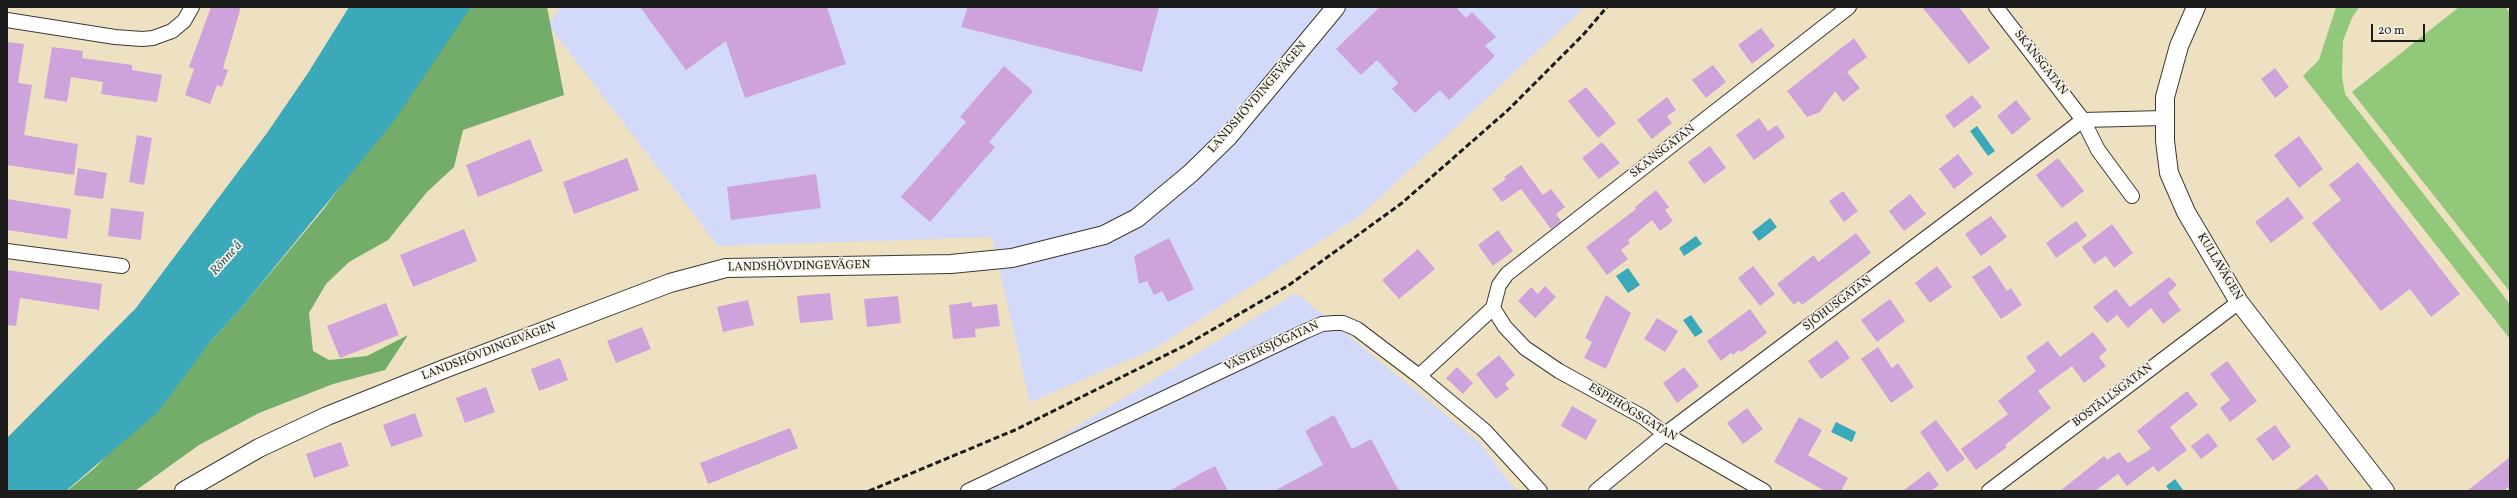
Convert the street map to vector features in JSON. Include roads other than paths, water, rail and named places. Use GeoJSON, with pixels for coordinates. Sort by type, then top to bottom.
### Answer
{"type":"FeatureCollection","features":[{"type":"Feature","properties":{"kind":"street"},"geometry":{"type":"LineString","coordinates":[[7,20],[115,38],[142,39],[152,38],[172,31],[184,20],[192,7]]}},
{"type":"Feature","properties":{"kind":"street","name":"LANDSHÖVDINGEVÄGEN"},"geometry":{"type":"LineString","coordinates":[[194,488],[259,448],[327,416],[448,367],[670,283],[726,268],[951,264],[1012,258],[1104,235],[1137,218],[1191,173],[1228,137],[1336,7]]}},
{"type":"Feature","properties":{"kind":"street","name":"SKANSGATAN"},"geometry":{"type":"LineString","coordinates":[[1493,308],[1499,285],[1507,274],[1849,7]]}},
{"type":"Feature","properties":{"kind":"street","name":"SKANSGATAN"},"geometry":{"type":"LineString","coordinates":[[1996,7],[2083,120],[2098,150],[2132,196]]}},
{"type":"Feature","properties":{"kind":"street","name":"KULLAVÄGEN"},"geometry":{"type":"LineString","coordinates":[[2196,7],[2179,46],[2170,76],[2164,118],[2169,173],[2186,212],[2239,302],[2385,491]]}},
{"type":"Feature","properties":{"kind":"street"},"geometry":{"type":"LineString","coordinates":[[2083,120],[2164,118]]}},
{"type":"Feature","properties":{"kind":"street","name":"SJÖHUSGATAN"},"geometry":{"type":"LineString","coordinates":[[1596,491],[1665,434],[2083,120]]}},
{"type":"Feature","properties":{"kind":"street"},"geometry":{"type":"LineString","coordinates":[[7,251],[122,266]]}},
{"type":"Feature","properties":{"kind":"street","name":"BOSTÄLLSGATAN"},"geometry":{"type":"LineString","coordinates":[[1989,491],[2239,302]]}},
{"type":"Feature","properties":{"kind":"street"},"geometry":{"type":"LineString","coordinates":[[1419,376],[1493,308]]}},
{"type":"Feature","properties":{"kind":"street","name":"ESPEHÖGSGATAN"},"geometry":{"type":"LineString","coordinates":[[1493,308],[1505,327],[1525,348],[1559,371],[1644,417],[1665,434],[1764,491]]}},
{"type":"Feature","properties":{"kind":"street","name":"VÄSTERSJÖGATAN"},"geometry":{"type":"LineString","coordinates":[[968,491],[1322,324],[1343,323],[1357,328],[1419,376],[1485,432],[1540,491]]}},
{"type":"Feature","properties":{"kind":"water","name":"Rönne å"},"geometry":{"type":"Polygon","coordinates":[[[349,7],[471,7],[394,121],[242,307],[210,342],[158,412],[66,491],[7,491],[7,438],[136,308],[267,133],[308,73],[349,7]]]}},
{"type":"Feature","properties":{"kind":"water"},"geometry":{"type":"Polygon","coordinates":[[[1977,126],[1995,151],[1988,156],[1970,131],[1977,126]]]}},
{"type":"Feature","properties":{"kind":"water"},"geometry":{"type":"Polygon","coordinates":[[[1770,218],[1777,227],[1759,241],[1752,232],[1770,218]]]}},
{"type":"Feature","properties":{"kind":"water"},"geometry":{"type":"Polygon","coordinates":[[[1696,236],[1702,244],[1684,256],[1679,248],[1696,236]]]}},
{"type":"Feature","properties":{"kind":"water"},"geometry":{"type":"Polygon","coordinates":[[[1628,268],[1640,285],[1628,293],[1616,276],[1628,268]]]}},
{"type":"Feature","properties":{"kind":"water"},"geometry":{"type":"Polygon","coordinates":[[[1691,315],[1703,332],[1695,337],[1683,320],[1691,315]]]}},
{"type":"Feature","properties":{"kind":"water"},"geometry":{"type":"Polygon","coordinates":[[[1836,422],[1856,432],[1852,442],[1831,432],[1836,422]]]}},
{"type":"Feature","properties":{"kind":"water"},"geometry":{"type":"Polygon","coordinates":[[[2175,479],[2184,491],[2170,491],[2166,486],[2175,479]]]}},
{"type":"Feature","properties":{"kind":"railway"},"geometry":{"type":"LineString","coordinates":[[869,491],[1015,430],[1186,345],[1289,285],[1402,203],[1508,110],[1583,35],[1607,7]]}}]}
